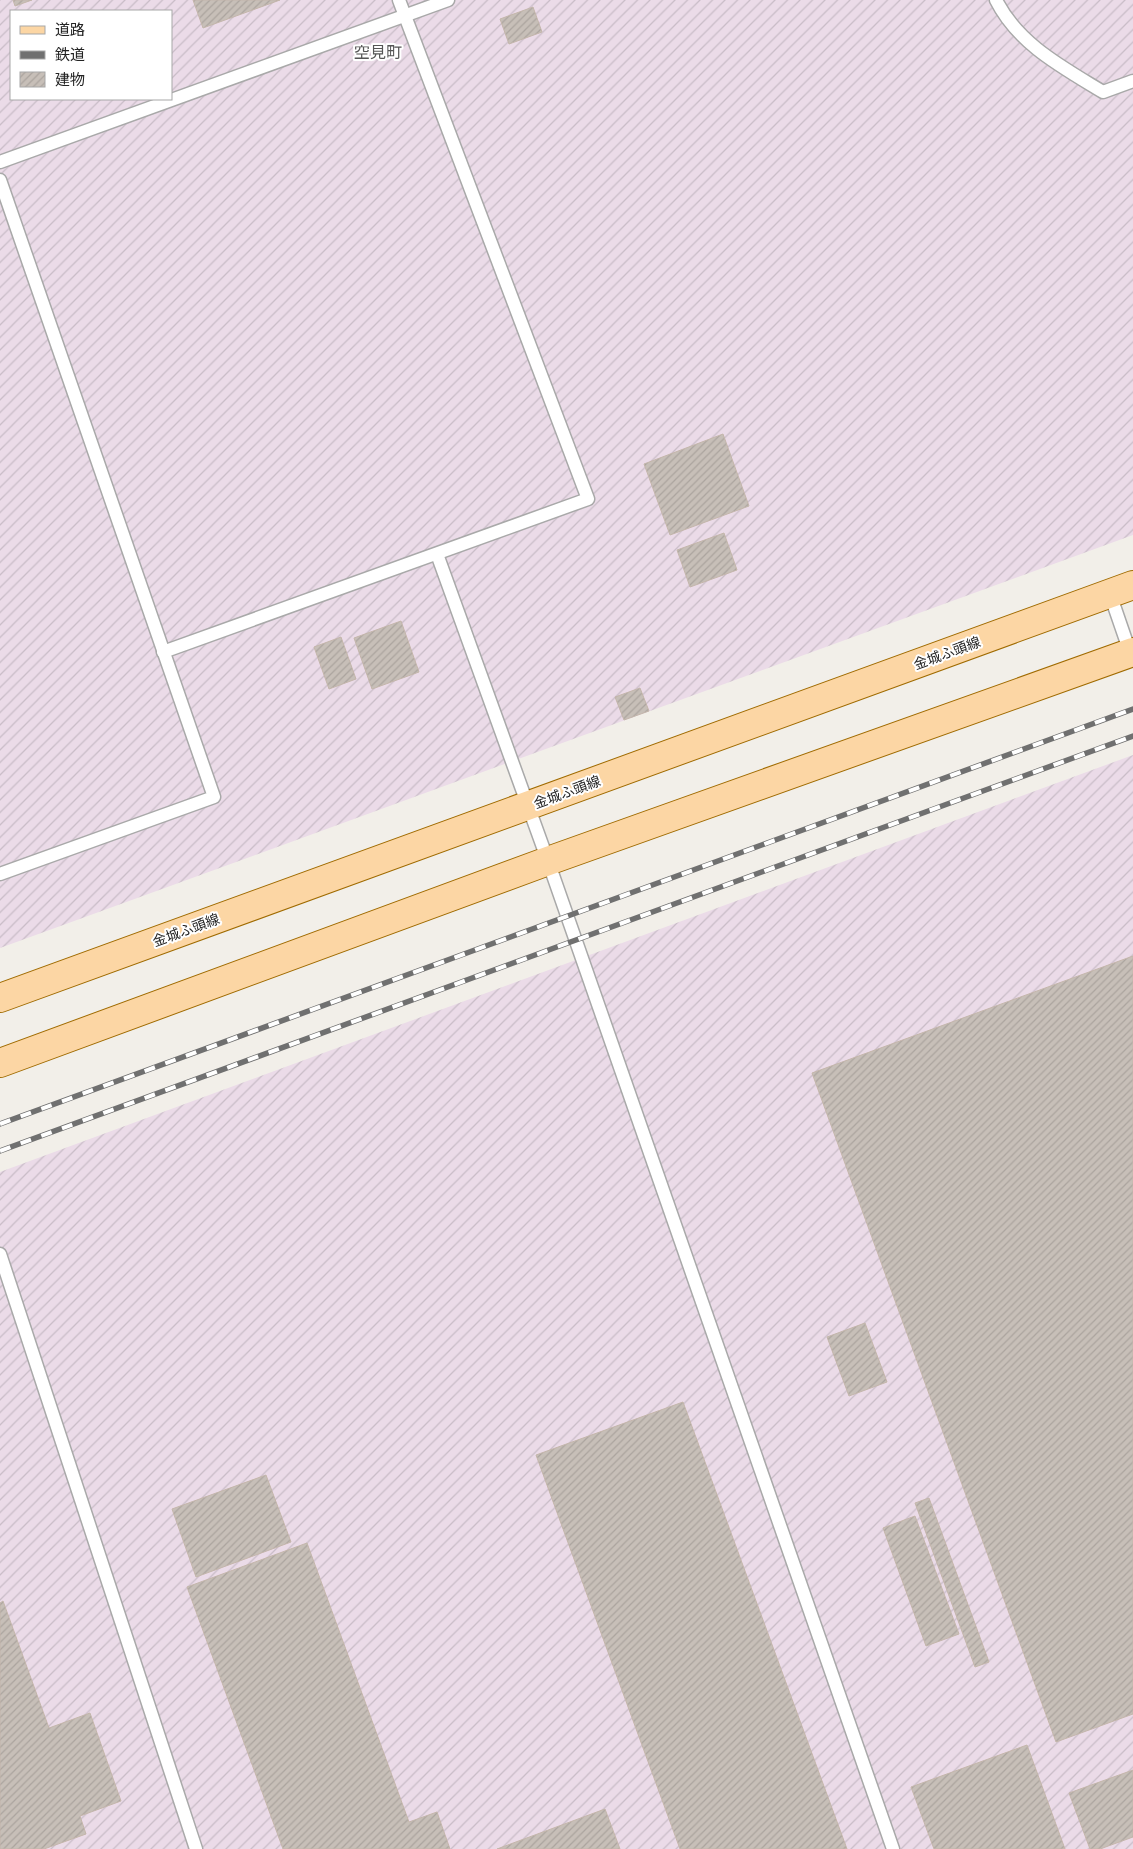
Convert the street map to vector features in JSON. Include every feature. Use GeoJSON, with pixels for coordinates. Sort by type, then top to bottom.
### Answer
{"type":"FeatureCollection","features":[{"type":"Feature","properties":{"kind":"main road","name":"金城ふ頭線"},"geometry":{"type":"LineString","coordinates":[[0,998],[1121,590]]}},
{"type":"Feature","properties":{"kind":"main road"},"geometry":{"type":"LineString","coordinates":[[0,1062],[548,861],[1132,655]]}},
{"type":"Feature","properties":{"kind":"lane"},"geometry":{"type":"LineString","coordinates":[[164,652],[588,500],[399,0]]}},
{"type":"Feature","properties":{"kind":"lane"},"geometry":{"type":"LineString","coordinates":[[0,162],[448,0]]}},
{"type":"Feature","properties":{"kind":"lane"},"geometry":{"type":"LineString","coordinates":[[996,0],[1002,12],[1020,35],[1057,64],[1103,92],[1133,81]]}},
{"type":"Feature","properties":{"kind":"lane"},"geometry":{"type":"LineString","coordinates":[[0,180],[214,797],[0,874]]}},
{"type":"Feature","properties":{"kind":"lane"},"geometry":{"type":"LineString","coordinates":[[437,554],[548,861],[893,1849]]}},
{"type":"Feature","properties":{"kind":"lane"},"geometry":{"type":"LineString","coordinates":[[1121,590],[1132,655]]}},
{"type":"Feature","properties":{"kind":"lane"},"geometry":{"type":"LineString","coordinates":[[0,1254],[196,1849]]}},
{"type":"Feature","properties":{"kind":"shaded area"},"geometry":{"type":"Polygon","coordinates":[[[0,0],[1133,0],[1133,535],[0,948],[0,0]]]}},
{"type":"Feature","properties":{"kind":"shaded area"},"geometry":{"type":"Polygon","coordinates":[[[1133,755],[1133,1849],[0,1849],[0,1172],[1133,755]]]}},
{"type":"Feature","properties":{"kind":"building"},"geometry":{"type":"Polygon","coordinates":[[[13,0],[32,0],[15,6],[13,0]]]}},
{"type":"Feature","properties":{"kind":"building"},"geometry":{"type":"Polygon","coordinates":[[[193,0],[280,0],[203,28],[193,0]]]}},
{"type":"Feature","properties":{"kind":"building"},"geometry":{"type":"Polygon","coordinates":[[[533,7],[542,32],[509,44],[500,19],[533,7]]]}},
{"type":"Feature","properties":{"kind":"building"},"geometry":{"type":"Polygon","coordinates":[[[723,434],[749,506],[670,535],[644,464],[723,434]]]}},
{"type":"Feature","properties":{"kind":"building"},"geometry":{"type":"Polygon","coordinates":[[[724,533],[737,570],[690,587],[677,550],[724,533]]]}},
{"type":"Feature","properties":{"kind":"building"},"geometry":{"type":"Polygon","coordinates":[[[401,621],[419,672],[372,689],[354,638],[401,621]]]}},
{"type":"Feature","properties":{"kind":"building"},"geometry":{"type":"Polygon","coordinates":[[[341,637],[356,679],[329,689],[314,647],[341,637]]]}},
{"type":"Feature","properties":{"kind":"building"},"geometry":{"type":"Polygon","coordinates":[[[640,688],[649,711],[624,720],[615,697],[640,688]]]}},
{"type":"Feature","properties":{"kind":"building"},"geometry":{"type":"Polygon","coordinates":[[[1133,956],[1133,1714],[1056,1742],[812,1073],[1133,956]]]}},
{"type":"Feature","properties":{"kind":"building"},"geometry":{"type":"Polygon","coordinates":[[[865,1323],[887,1382],[849,1396],[827,1337],[865,1323]]]}},
{"type":"Feature","properties":{"kind":"building"},"geometry":{"type":"Polygon","coordinates":[[[683,1402],[847,1849],[680,1849],[536,1455],[683,1402]]]}},
{"type":"Feature","properties":{"kind":"building"},"geometry":{"type":"Polygon","coordinates":[[[266,1475],[291,1542],[196,1577],[172,1509],[266,1475]]]}},
{"type":"Feature","properties":{"kind":"building"},"geometry":{"type":"Polygon","coordinates":[[[929,1498],[989,1662],[975,1667],[915,1503],[929,1498]]]}},
{"type":"Feature","properties":{"kind":"building"},"geometry":{"type":"Polygon","coordinates":[[[915,1516],[959,1634],[926,1646],[883,1528],[915,1516]]]}},
{"type":"Feature","properties":{"kind":"building"},"geometry":{"type":"Polygon","coordinates":[[[307,1543],[409,1822],[437,1812],[450,1849],[283,1849],[187,1587],[307,1543]]]}},
{"type":"Feature","properties":{"kind":"building"},"geometry":{"type":"Polygon","coordinates":[[[3,1601],[49,1728],[90,1713],[121,1801],[80,1816],[86,1834],[44,1849],[0,1849],[0,1603],[3,1601]]]}},
{"type":"Feature","properties":{"kind":"building"},"geometry":{"type":"Polygon","coordinates":[[[1027,1745],[1065,1849],[934,1849],[911,1787],[1027,1745]]]}},
{"type":"Feature","properties":{"kind":"building"},"geometry":{"type":"Polygon","coordinates":[[[1133,1770],[1133,1837],[1100,1849],[1090,1849],[1069,1793],[1133,1770]]]}},
{"type":"Feature","properties":{"kind":"building"},"geometry":{"type":"Polygon","coordinates":[[[605,1809],[620,1849],[497,1849],[605,1809]]]}},
{"type":"Feature","properties":{"kind":"railway"},"geometry":{"type":"LineString","coordinates":[[0,1124],[1133,709]]}},
{"type":"Feature","properties":{"kind":"railway"},"geometry":{"type":"LineString","coordinates":[[0,1151],[1133,736]]}},
{"type":"Feature","properties":{"kind":"district","name":"空見町"},"geometry":{"type":"Point","coordinates":[378,52]}}]}
